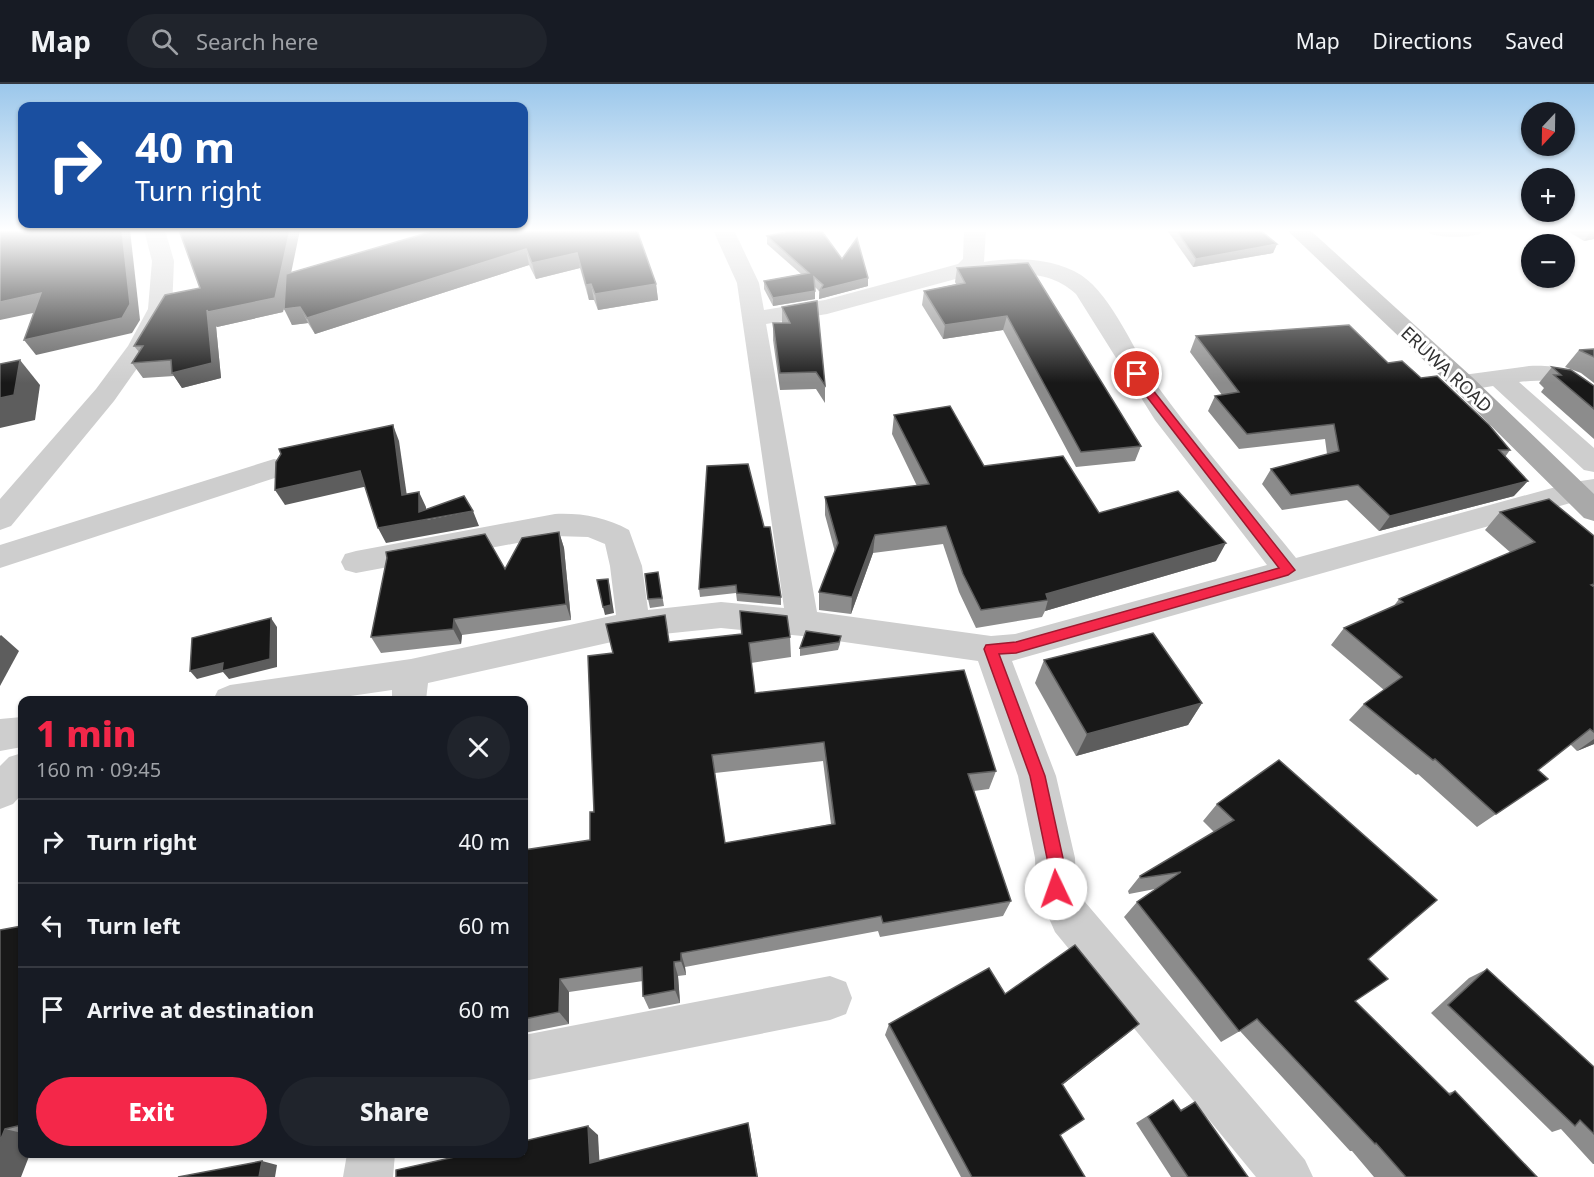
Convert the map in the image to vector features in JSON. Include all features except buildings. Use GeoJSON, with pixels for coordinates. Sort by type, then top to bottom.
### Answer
{"type":"FeatureCollection","features":[{"type":"Feature","properties":{"kind":"main road","name":"ERUWA ROAD"},"geometry":{"type":"LineString","coordinates":[[1352,281],[1587,497]]}},
{"type":"Feature","properties":{"kind":"street"},"geometry":{"type":"LineString","coordinates":[[0,519],[105,395],[140,347],[160,309],[162,281]]}},
{"type":"Feature","properties":{"kind":"street"},"geometry":{"type":"LineString","coordinates":[[747,281],[802,623]]}},
{"type":"Feature","properties":{"kind":"street"},"geometry":{"type":"LineString","coordinates":[[753,319],[827,307],[922,281]]}},
{"type":"Feature","properties":{"kind":"street"},"geometry":{"type":"LineString","coordinates":[[1074,281],[1096,306],[1148,391],[1288,570]]}},
{"type":"Feature","properties":{"kind":"street"},"geometry":{"type":"LineString","coordinates":[[1463,383],[1542,373],[1556,374],[1574,382],[1594,400]]}},
{"type":"Feature","properties":{"kind":"street"},"geometry":{"type":"LineString","coordinates":[[1499,378],[1594,463]]}},
{"type":"Feature","properties":{"kind":"street"},"geometry":{"type":"LineString","coordinates":[[0,557],[274,468]]}},
{"type":"Feature","properties":{"kind":"street"},"geometry":{"type":"LineString","coordinates":[[285,696],[410,687],[634,624],[721,615],[802,623],[991,649],[1016,647],[1288,570],[1587,497]]}},
{"type":"Feature","properties":{"kind":"street"},"geometry":{"type":"LineString","coordinates":[[356,562],[555,525],[580,524],[601,528],[618,538],[626,566],[634,624]]}},
{"type":"Feature","properties":{"kind":"street"},"geometry":{"type":"LineString","coordinates":[[991,649],[1037,776],[1055,858],[1056,889],[1070,917],[1288,1177]]}},
{"type":"Feature","properties":{"kind":"street"},"geometry":{"type":"LineString","coordinates":[[0,735],[18,733]]}},
{"type":"Feature","properties":{"kind":"street"},"geometry":{"type":"LineString","coordinates":[[0,792],[18,774]]}},
{"type":"Feature","properties":{"kind":"street"},"geometry":{"type":"LineString","coordinates":[[528,1057],[830,998]]}},
{"type":"Feature","properties":{"kind":"street"},"geometry":{"type":"LineString","coordinates":[[368,1177],[370,1158]]}},
{"type":"Feature","properties":{"kind":"route"},"geometry":{"type":"LineString","coordinates":[[1056,889],[1055,858],[1037,776],[991,649],[1016,647],[1288,570],[1137,374]]}}]}
